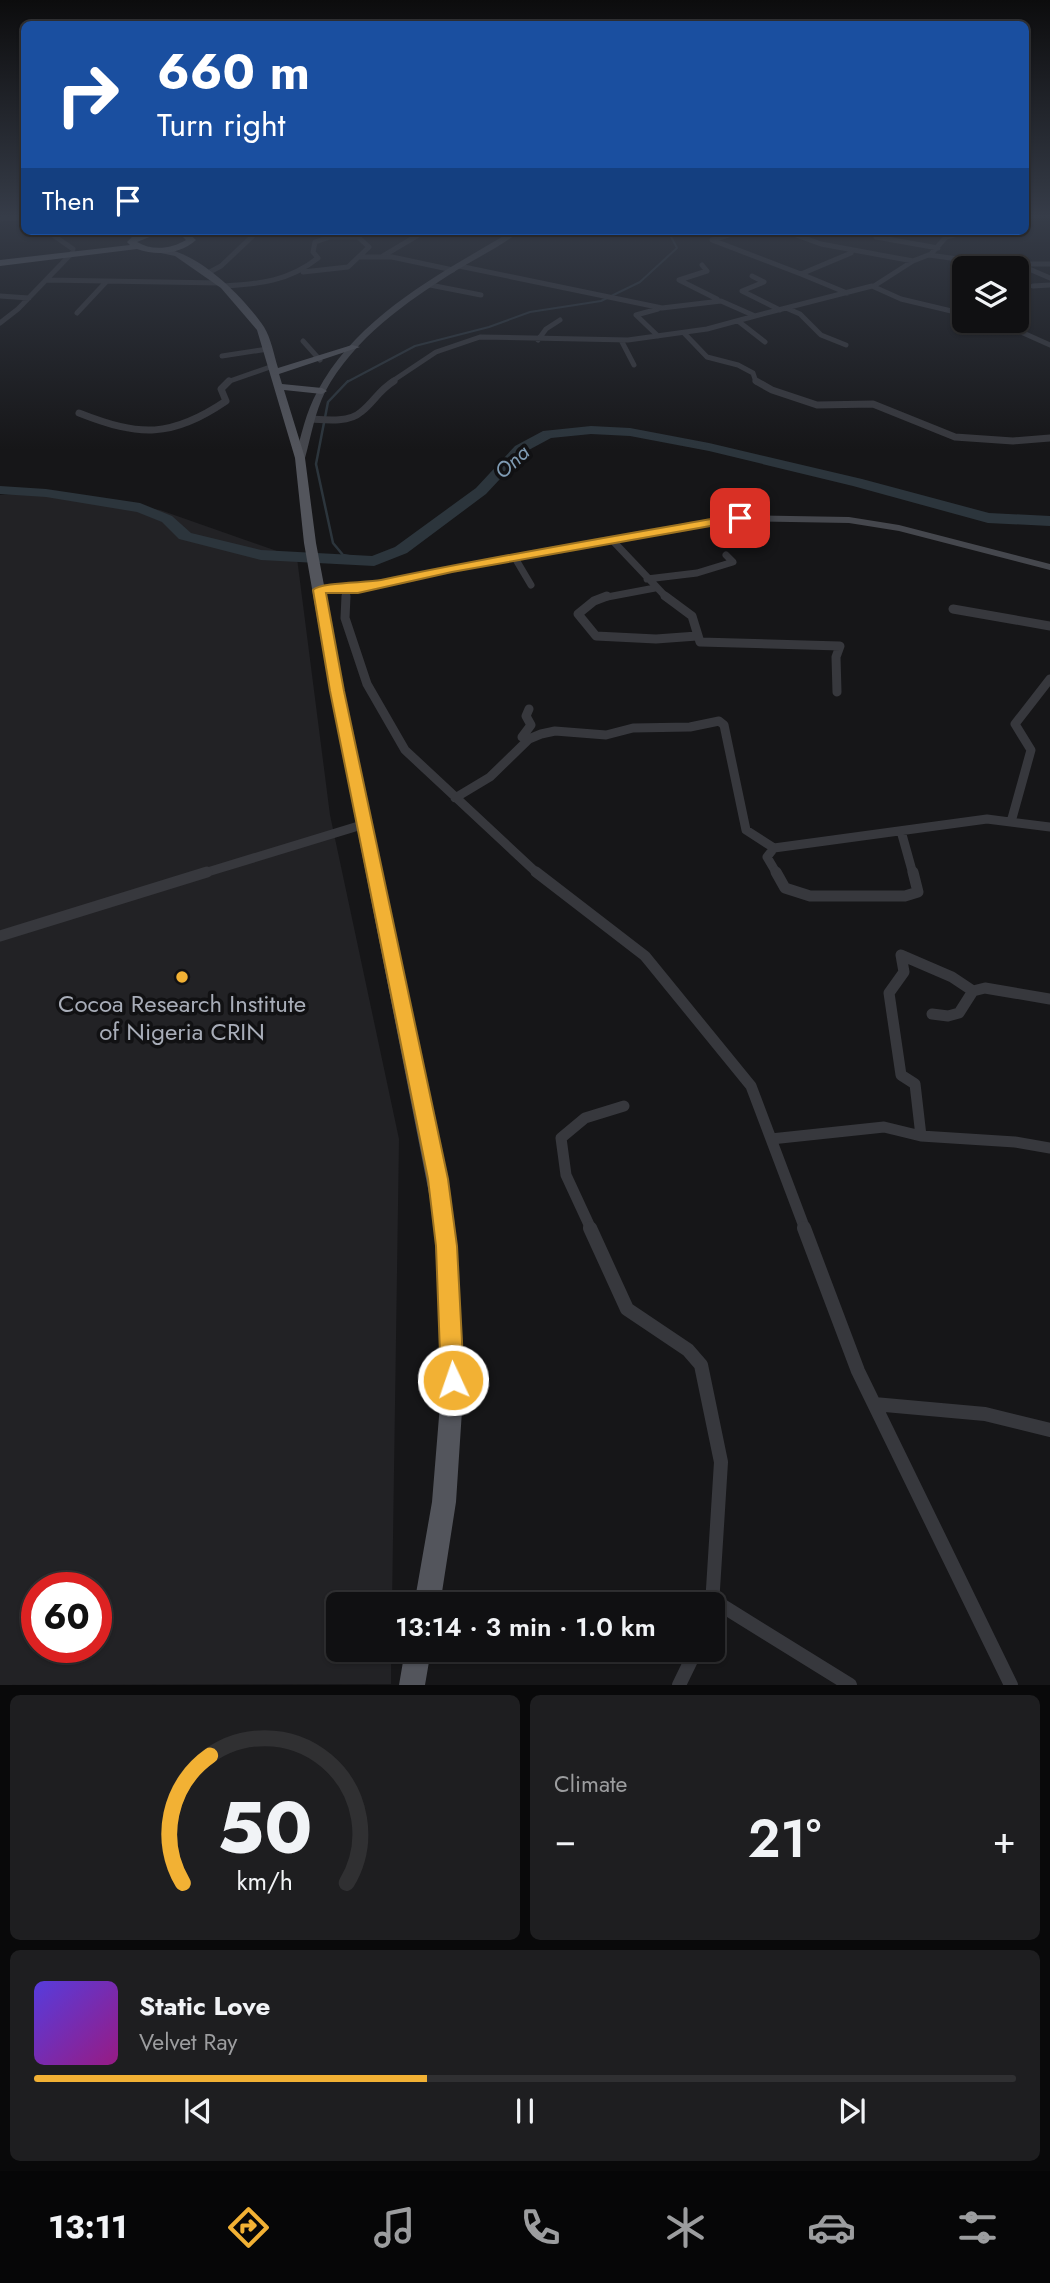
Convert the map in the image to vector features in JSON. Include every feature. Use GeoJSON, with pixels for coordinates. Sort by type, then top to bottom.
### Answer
{"type":"FeatureCollection","features":[{"type":"Feature","properties":{"kind":"main road"},"geometry":{"type":"LineString","coordinates":[[229,293],[261,329],[300,458],[317,580],[438,1179],[446,1246],[453,1380],[444,1502],[429,1592]]}},
{"type":"Feature","properties":{"kind":"main road"},"geometry":{"type":"LineString","coordinates":[[300,458],[321,391],[335,369],[369,329],[418,293]]}},
{"type":"Feature","properties":{"kind":"main road"},"geometry":{"type":"LineString","coordinates":[[271,360],[311,362],[355,348]]}},
{"type":"Feature","properties":{"kind":"main road"},"geometry":{"type":"LineString","coordinates":[[271,360],[311,362],[335,369]]}},
{"type":"Feature","properties":{"kind":"main road"},"geometry":{"type":"LineString","coordinates":[[278,386],[321,391]]}},
{"type":"Feature","properties":{"kind":"main road"},"geometry":{"type":"LineString","coordinates":[[317,580],[346,590],[740,518],[849,520],[899,528],[1050,567]]}},
{"type":"Feature","properties":{"kind":"main road"},"geometry":{"type":"LineString","coordinates":[[412,1685],[416,1662]]}},
{"type":"Feature","properties":{"kind":"street"},"geometry":{"type":"LineString","coordinates":[[0,323],[34,293]]}},
{"type":"Feature","properties":{"kind":"street"},"geometry":{"type":"LineString","coordinates":[[77,313],[90,304],[96,293]]}},
{"type":"Feature","properties":{"kind":"street"},"geometry":{"type":"LineString","coordinates":[[469,293],[481,295]]}},
{"type":"Feature","properties":{"kind":"street"},"geometry":{"type":"LineString","coordinates":[[586,293],[662,308]]}},
{"type":"Feature","properties":{"kind":"street"},"geometry":{"type":"LineString","coordinates":[[704,293],[755,316]]}},
{"type":"Feature","properties":{"kind":"street"},"geometry":{"type":"LineString","coordinates":[[746,293],[800,314],[821,335],[846,345]]}},
{"type":"Feature","properties":{"kind":"street"},"geometry":{"type":"LineString","coordinates":[[311,419],[350,418],[361,412],[377,392],[450,345],[491,335],[538,340],[621,340],[684,333],[847,293]]}},
{"type":"Feature","properties":{"kind":"street"},"geometry":{"type":"LineString","coordinates":[[888,293],[901,299],[952,311]]}},
{"type":"Feature","properties":{"kind":"street"},"geometry":{"type":"LineString","coordinates":[[0,296],[29,298]]}},
{"type":"Feature","properties":{"kind":"street"},"geometry":{"type":"LineString","coordinates":[[658,336],[636,315],[662,308],[721,301]]}},
{"type":"Feature","properties":{"kind":"street"},"geometry":{"type":"LineString","coordinates":[[538,340],[546,329],[559,320]]}},
{"type":"Feature","properties":{"kind":"street"},"geometry":{"type":"LineString","coordinates":[[738,321],[765,342]]}},
{"type":"Feature","properties":{"kind":"street"},"geometry":{"type":"LineString","coordinates":[[684,333],[707,357],[738,365],[753,373],[757,384],[813,404],[826,407],[862,402],[873,404],[956,436],[1010,441],[1050,438]]}},
{"type":"Feature","properties":{"kind":"street"},"geometry":{"type":"LineString","coordinates":[[1023,333],[1032,340],[1050,345]]}},
{"type":"Feature","properties":{"kind":"street"},"geometry":{"type":"LineString","coordinates":[[621,340],[634,365]]}},
{"type":"Feature","properties":{"kind":"street"},"geometry":{"type":"LineString","coordinates":[[303,341],[311,362]]}},
{"type":"Feature","properties":{"kind":"street"},"geometry":{"type":"LineString","coordinates":[[222,356],[271,360]]}},
{"type":"Feature","properties":{"kind":"street"},"geometry":{"type":"LineString","coordinates":[[79,413],[111,425],[164,433],[192,422],[226,401],[221,389],[228,381],[271,360]]}},
{"type":"Feature","properties":{"kind":"street"},"geometry":{"type":"LineString","coordinates":[[613,541],[655,588],[692,617],[700,642],[719,645],[840,646],[836,657],[837,692]]}},
{"type":"Feature","properties":{"kind":"street"},"geometry":{"type":"LineString","coordinates":[[647,579],[697,573],[733,562],[726,555]]}},
{"type":"Feature","properties":{"kind":"street"},"geometry":{"type":"LineString","coordinates":[[515,558],[531,585]]}},
{"type":"Feature","properties":{"kind":"street"},"geometry":{"type":"LineString","coordinates":[[655,588],[599,598],[586,604],[578,614],[596,636],[656,639],[697,636]]}},
{"type":"Feature","properties":{"kind":"street"},"geometry":{"type":"LineString","coordinates":[[346,590],[345,618],[367,684],[405,750],[521,861],[645,956],[751,1086],[858,1371],[1011,1685]]}},
{"type":"Feature","properties":{"kind":"street"},"geometry":{"type":"LineString","coordinates":[[953,609],[1050,626]]}},
{"type":"Feature","properties":{"kind":"street"},"geometry":{"type":"LineString","coordinates":[[1011,822],[1031,750],[1016,723],[1050,679]]}},
{"type":"Feature","properties":{"kind":"street"},"geometry":{"type":"LineString","coordinates":[[529,709],[526,716],[531,725],[522,737],[529,739]]}},
{"type":"Feature","properties":{"kind":"street"},"geometry":{"type":"LineString","coordinates":[[455,798],[490,777],[529,739],[555,731],[606,735],[632,727],[690,727],[719,721],[724,724],[746,830],[774,848],[987,819],[1050,827]]}},
{"type":"Feature","properties":{"kind":"street"},"geometry":{"type":"LineString","coordinates":[[0,936],[365,824]]}},
{"type":"Feature","properties":{"kind":"street"},"geometry":{"type":"LineString","coordinates":[[774,848],[767,857],[785,888],[810,896],[861,893],[905,896],[918,892],[901,831]]}},
{"type":"Feature","properties":{"kind":"street"},"geometry":{"type":"LineString","coordinates":[[921,1136],[915,1084],[901,1075],[889,996],[904,972],[901,955],[952,977],[973,991],[985,988],[1050,999]]}},
{"type":"Feature","properties":{"kind":"street"},"geometry":{"type":"LineString","coordinates":[[932,1014],[949,1018],[958,1016],[967,1008],[973,991]]}},
{"type":"Feature","properties":{"kind":"street"},"geometry":{"type":"LineString","coordinates":[[624,1106],[585,1118],[561,1138],[566,1175],[627,1309],[653,1331],[692,1352],[701,1365],[721,1462],[714,1592]]}},
{"type":"Feature","properties":{"kind":"street"},"geometry":{"type":"LineString","coordinates":[[771,1139],[884,1127],[921,1136],[1015,1142],[1050,1148]]}},
{"type":"Feature","properties":{"kind":"street"},"geometry":{"type":"LineString","coordinates":[[874,1404],[947,1408],[1017,1418],[1050,1430]]}},
{"type":"Feature","properties":{"kind":"street"},"geometry":{"type":"LineString","coordinates":[[725,1609],[850,1685]]}},
{"type":"Feature","properties":{"kind":"street"},"geometry":{"type":"LineString","coordinates":[[679,1685],[690,1662]]}},
{"type":"Feature","properties":{"kind":"shaded area","name":"Cocoa Research Institute of Nigeria CRIN"},"geometry":{"type":"Polygon","coordinates":[[[50,491],[160,510],[297,558],[330,815],[399,1139],[392,1592],[326,1592],[326,1662],[391,1662],[391,1684],[0,1685],[0,495],[50,491]]]}},
{"type":"Feature","properties":{"kind":"waterway"},"geometry":{"type":"LineString","coordinates":[[347,382],[415,346],[489,327],[530,312],[601,301],[618,293]]}},
{"type":"Feature","properties":{"kind":"waterway"},"geometry":{"type":"LineString","coordinates":[[347,382],[328,402],[316,464],[333,543],[343,555],[374,561]]}},
{"type":"Feature","properties":{"kind":"waterway","name":"Ona"},"geometry":{"type":"LineString","coordinates":[[0,490],[46,493],[140,508],[167,519],[185,536],[261,555],[374,561],[401,550],[481,491],[520,449],[548,434],[591,430],[630,432],[709,447],[857,482],[988,518],[1050,521]]}},
{"type":"Feature","properties":{"kind":"place","name":"Cocoa Research Institute of Nigeria CRIN"},"geometry":{"type":"Point","coordinates":[182,977]}},
{"type":"Feature","properties":{"kind":"route"},"geometry":{"type":"LineString","coordinates":[[453,1380],[444,1219],[438,1179],[337,691],[319,590],[358,589],[452,569],[740,518]]}}]}
